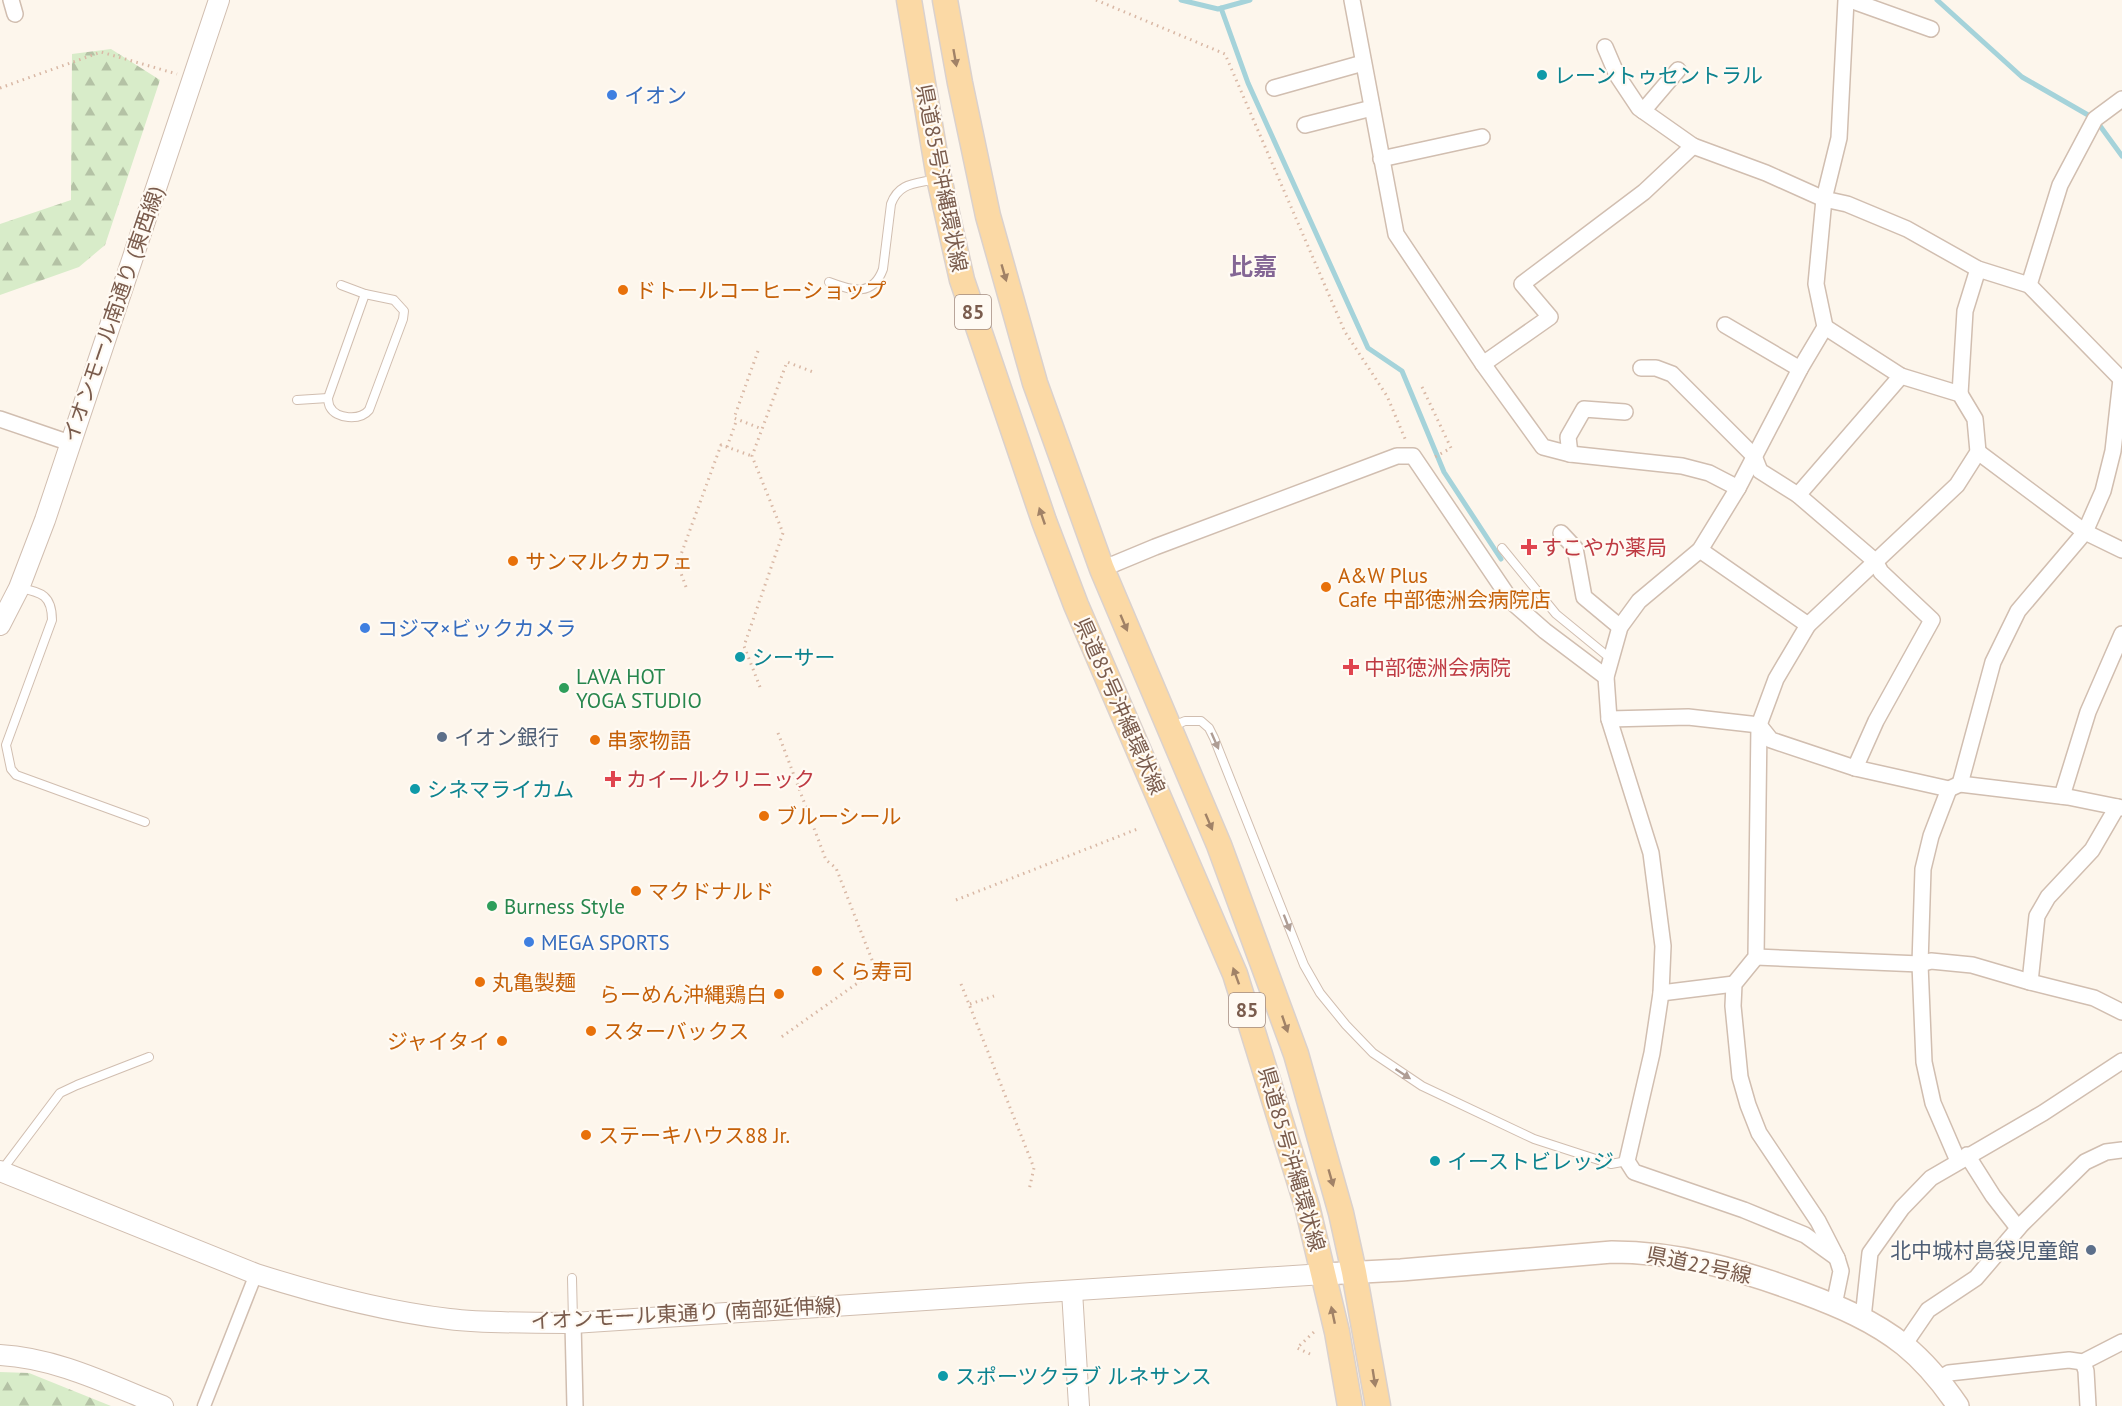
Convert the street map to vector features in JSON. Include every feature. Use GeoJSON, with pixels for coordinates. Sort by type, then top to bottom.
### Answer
{"type":"FeatureCollection","features":[{"type":"Feature","properties":{"kind":"main road","name":"県道85号沖縄環状線"},"geometry":{"type":"LineString","coordinates":[[909,0],[939,178],[962,280],[1047,531],[1076,605],[1235,974],[1301,1184],[1324,1274],[1350,1406]]}},
{"type":"Feature","properties":{"kind":"main road","name":"県道85号沖縄環状線"},"geometry":{"type":"LineString","coordinates":[[945,0],[988,216],[1035,383],[1102,569],[1219,845],[1296,1054],[1338,1200],[1354,1272],[1378,1406]]}},
{"type":"Feature","properties":{"kind":"main road","name":"県道22号線"},"geometry":{"type":"LineString","coordinates":[[1324,1274],[1612,1252],[1647,1252],[1684,1257],[1757,1277],[1863,1318],[1904,1345],[1940,1379],[1958,1406]]}},
{"type":"Feature","properties":{"kind":"street","name":"イオンモール南通り (東西線)"},"geometry":{"type":"LineString","coordinates":[[0,625],[19,588],[45,520],[219,0]]}},
{"type":"Feature","properties":{"kind":"street"},"geometry":{"type":"LineString","coordinates":[[1352,0],[1395,234],[1543,447],[1570,454],[1682,466],[1708,473],[1738,488]]}},
{"type":"Feature","properties":{"kind":"street"},"geometry":{"type":"LineString","coordinates":[[1838,1258],[1805,1235],[1744,1210],[1634,1172],[1627,1161],[1647,1080],[1661,993],[1663,946],[1651,853],[1609,719],[1606,677],[1620,627],[1639,601],[1700,550],[1738,488],[1800,369],[1825,327],[1816,284],[1824,199],[1839,138],[1848,0],[1931,29]]}},
{"type":"Feature","properties":{"kind":"street"},"geometry":{"type":"LineString","coordinates":[[1605,47],[1617,75],[1639,108],[1693,146],[1766,173],[1824,199],[1847,204],[1907,229],[1978,269],[2029,285],[2122,379],[2113,451],[2103,491],[2085,532],[2018,611],[1993,662],[1954,786],[1930,836],[1923,869],[1920,964],[1924,1062],[1933,1103],[1963,1158],[2018,1228]]}},
{"type":"Feature","properties":{"kind":"street"},"geometry":{"type":"LineString","coordinates":[[1274,88],[1363,63]]}},
{"type":"Feature","properties":{"kind":"street"},"geometry":{"type":"LineString","coordinates":[[1643,111],[1678,70]]}},
{"type":"Feature","properties":{"kind":"street"},"geometry":{"type":"LineString","coordinates":[[2029,285],[2060,185],[2095,119],[2122,99]]}},
{"type":"Feature","properties":{"kind":"street"},"geometry":{"type":"LineString","coordinates":[[1305,125],[1372,108]]}},
{"type":"Feature","properties":{"kind":"street"},"geometry":{"type":"LineString","coordinates":[[1382,159],[1482,137]]}},
{"type":"Feature","properties":{"kind":"street"},"geometry":{"type":"LineString","coordinates":[[1484,364],[1551,317],[1522,284],[1644,192],[1693,146]]}},
{"type":"Feature","properties":{"kind":"street"},"geometry":{"type":"LineString","coordinates":[[1834,1305],[1841,1270],[1838,1258],[1818,1221],[1759,1134],[1748,1105],[1738,1061],[1734,984],[1756,957],[1759,726],[1776,679],[1808,625],[1957,485],[1978,452],[1976,419],[1960,394],[1965,311],[1978,269]]}},
{"type":"Feature","properties":{"kind":"street"},"geometry":{"type":"LineString","coordinates":[[1725,325],[1800,369]]}},
{"type":"Feature","properties":{"kind":"street"},"geometry":{"type":"LineString","coordinates":[[1825,327],[1901,376],[1960,394]]}},
{"type":"Feature","properties":{"kind":"street"},"geometry":{"type":"LineString","coordinates":[[1641,368],[1656,368],[1672,374],[1754,456],[1760,471],[1798,495],[1875,561],[1881,572],[1932,620],[1876,721],[1856,768]]}},
{"type":"Feature","properties":{"kind":"street"},"geometry":{"type":"LineString","coordinates":[[1798,495],[1901,376]]}},
{"type":"Feature","properties":{"kind":"street"},"geometry":{"type":"LineString","coordinates":[[1570,454],[1568,437],[1584,410],[1625,412]]}},
{"type":"Feature","properties":{"kind":"street"},"geometry":{"type":"LineString","coordinates":[[0,419],[70,443]]}},
{"type":"Feature","properties":{"kind":"street"},"geometry":{"type":"LineString","coordinates":[[1978,452],[2085,532],[2122,550]]}},
{"type":"Feature","properties":{"kind":"street"},"geometry":{"type":"LineString","coordinates":[[1102,569],[1397,456],[1419,459],[1512,602],[1606,677]]}},
{"type":"Feature","properties":{"kind":"street"},"geometry":{"type":"LineString","coordinates":[[1561,533],[1575,548],[1584,597],[1620,627]]}},
{"type":"Feature","properties":{"kind":"street"},"geometry":{"type":"LineString","coordinates":[[1700,550],[1808,625]]}},
{"type":"Feature","properties":{"kind":"street"},"geometry":{"type":"LineString","coordinates":[[2062,796],[2088,712],[2122,634]]}},
{"type":"Feature","properties":{"kind":"street"},"geometry":{"type":"LineString","coordinates":[[1609,719],[1688,717],[1759,726],[1771,740],[1856,768],[1954,786],[2062,796],[2120,808],[2092,850],[2048,897],[2037,916],[2030,982]]}},
{"type":"Feature","properties":{"kind":"street"},"geometry":{"type":"LineString","coordinates":[[1756,957],[1920,964],[1931,961],[1972,965],[2094,998],[2122,1012]]}},
{"type":"Feature","properties":{"kind":"street"},"geometry":{"type":"LineString","coordinates":[[1661,993],[1734,984]]}},
{"type":"Feature","properties":{"kind":"street"},"geometry":{"type":"LineString","coordinates":[[1863,1318],[1870,1254],[1902,1208],[1931,1178],[2043,1113],[2122,1061]]}},
{"type":"Feature","properties":{"kind":"street"},"geometry":{"type":"LineString","coordinates":[[1904,1345],[1928,1310],[1976,1278],[2018,1228],[2085,1162],[2106,1152],[2122,1150]]}},
{"type":"Feature","properties":{"kind":"street","name":"イオンモール東通り (南部延伸線)"},"geometry":{"type":"LineString","coordinates":[[0,1173],[256,1274],[355,1303],[451,1319],[573,1323],[1324,1274]]}},
{"type":"Feature","properties":{"kind":"street"},"geometry":{"type":"LineString","coordinates":[[204,1406],[256,1274]]}},
{"type":"Feature","properties":{"kind":"street"},"geometry":{"type":"LineString","coordinates":[[1072,1291],[1079,1406]]}},
{"type":"Feature","properties":{"kind":"street"},"geometry":{"type":"LineString","coordinates":[[573,1323],[575,1406]]}},
{"type":"Feature","properties":{"kind":"street"},"geometry":{"type":"LineString","coordinates":[[1940,1379],[1948,1373],[2069,1360],[2083,1362],[2122,1342]]}},
{"type":"Feature","properties":{"kind":"street"},"geometry":{"type":"LineString","coordinates":[[0,1355],[20,1356],[61,1366],[163,1406]]}},
{"type":"Feature","properties":{"kind":"street"},"geometry":{"type":"LineString","coordinates":[[2083,1362],[2086,1371],[2088,1406]]}},
{"type":"Feature","properties":{"kind":"lane"},"geometry":{"type":"LineString","coordinates":[[829,282],[854,290],[864,290],[874,285],[880,279],[884,269],[891,204],[895,194],[901,188],[939,178]]}},
{"type":"Feature","properties":{"kind":"lane"},"geometry":{"type":"LineString","coordinates":[[341,285],[365,294],[394,300],[404,311],[369,410],[364,416],[350,418],[334,412],[329,407],[328,398],[365,294]]}},
{"type":"Feature","properties":{"kind":"lane"},"geometry":{"type":"LineString","coordinates":[[297,400],[328,398]]}},
{"type":"Feature","properties":{"kind":"lane"},"geometry":{"type":"LineString","coordinates":[[1502,548],[1556,614],[1611,658]]}},
{"type":"Feature","properties":{"kind":"lane"},"geometry":{"type":"LineString","coordinates":[[19,588],[36,591],[48,599],[52,609],[52,620],[6,745],[11,769],[16,775],[145,822]]}},
{"type":"Feature","properties":{"kind":"lane"},"geometry":{"type":"LineString","coordinates":[[1169,727],[1185,721],[1201,721],[1209,728],[1304,965],[1320,993],[1373,1053],[1422,1086],[1534,1139],[1611,1164],[1627,1161]]}},
{"type":"Feature","properties":{"kind":"lane"},"geometry":{"type":"LineString","coordinates":[[0,1173],[60,1093],[77,1084],[149,1057]]}},
{"type":"Feature","properties":{"kind":"lane"},"geometry":{"type":"LineString","coordinates":[[572,1278],[573,1323]]}},
{"type":"Feature","properties":{"kind":"path"},"geometry":{"type":"LineString","coordinates":[[1096,0],[1225,54],[1346,332],[1387,396],[1419,459],[1450,448],[1422,387]]}},
{"type":"Feature","properties":{"kind":"path"},"geometry":{"type":"LineString","coordinates":[[0,88],[101,52],[193,78]]}},
{"type":"Feature","properties":{"kind":"path"},"geometry":{"type":"LineString","coordinates":[[758,351],[734,418],[762,429]]}},
{"type":"Feature","properties":{"kind":"path"},"geometry":{"type":"LineString","coordinates":[[760,687],[744,646],[783,533],[752,456],[787,362],[813,372]]}},
{"type":"Feature","properties":{"kind":"path"},"geometry":{"type":"LineString","coordinates":[[727,447],[737,419]]}},
{"type":"Feature","properties":{"kind":"path"},"geometry":{"type":"LineString","coordinates":[[686,587],[679,560],[721,445],[752,456]]}},
{"type":"Feature","properties":{"kind":"path"},"geometry":{"type":"LineString","coordinates":[[778,734],[826,860],[836,868],[876,970],[780,1038]]}},
{"type":"Feature","properties":{"kind":"path"},"geometry":{"type":"LineString","coordinates":[[956,900],[1140,828]]}},
{"type":"Feature","properties":{"kind":"path"},"geometry":{"type":"LineString","coordinates":[[962,984],[1034,1168],[1029,1190]]}},
{"type":"Feature","properties":{"kind":"path"},"geometry":{"type":"LineString","coordinates":[[969,1005],[994,996]]}},
{"type":"Feature","properties":{"kind":"path"},"geometry":{"type":"LineString","coordinates":[[1310,1354],[1297,1348],[1316,1329]]}},
{"type":"Feature","properties":{"kind":"green space"},"geometry":{"type":"Polygon","coordinates":[[[111,49],[160,80],[105,245],[79,267],[0,295],[0,224],[71,200],[72,54],[111,49]]]}},
{"type":"Feature","properties":{"kind":"green space"},"geometry":{"type":"Polygon","coordinates":[[[0,1372],[29,1373],[111,1406],[0,1406],[0,1372]]]}},
{"type":"Feature","properties":{"kind":"waterway"},"geometry":{"type":"LineString","coordinates":[[1181,0],[1218,9],[1250,0]]}},
{"type":"Feature","properties":{"kind":"waterway"},"geometry":{"type":"LineString","coordinates":[[1937,0],[2022,77],[2095,119],[2122,156]]}},
{"type":"Feature","properties":{"kind":"waterway"},"geometry":{"type":"LineString","coordinates":[[1221,8],[1248,83],[1368,348],[1402,371],[1444,472],[1501,559]]}},
{"type":"Feature","properties":{"kind":"place","name":"レーントゥセントラル"},"geometry":{"type":"Point","coordinates":[1542,75]}},
{"type":"Feature","properties":{"kind":"place","name":"イオン"},"geometry":{"type":"Point","coordinates":[612,95]}},
{"type":"Feature","properties":{"kind":"place","name":"ドトールコーヒーショップ"},"geometry":{"type":"Point","coordinates":[623,290]}},
{"type":"Feature","properties":{"kind":"place","name":"すこやか薬局"},"geometry":{"type":"Point","coordinates":[1529,547]}},
{"type":"Feature","properties":{"kind":"place","name":"サンマルクカフェ"},"geometry":{"type":"Point","coordinates":[513,561]}},
{"type":"Feature","properties":{"kind":"place","name":"A&W Plus Cafe 中部徳洲会病院店"},"geometry":{"type":"Point","coordinates":[1326,587]}},
{"type":"Feature","properties":{"kind":"place","name":"コジマ×ビックカメラ"},"geometry":{"type":"Point","coordinates":[365,628]}},
{"type":"Feature","properties":{"kind":"place","name":"シーサー"},"geometry":{"type":"Point","coordinates":[740,657]}},
{"type":"Feature","properties":{"kind":"place","name":"中部徳洲会病院"},"geometry":{"type":"Point","coordinates":[1351,667]}},
{"type":"Feature","properties":{"kind":"place","name":"LAVA HOT YOGA STUDIO"},"geometry":{"type":"Point","coordinates":[564,688]}},
{"type":"Feature","properties":{"kind":"place","name":"イオン銀行"},"geometry":{"type":"Point","coordinates":[442,737]}},
{"type":"Feature","properties":{"kind":"place","name":"串家物語"},"geometry":{"type":"Point","coordinates":[595,740]}},
{"type":"Feature","properties":{"kind":"place","name":"カイールクリニック"},"geometry":{"type":"Point","coordinates":[613,779]}},
{"type":"Feature","properties":{"kind":"place","name":"シネマライカム"},"geometry":{"type":"Point","coordinates":[415,789]}},
{"type":"Feature","properties":{"kind":"place","name":"ブルーシール"},"geometry":{"type":"Point","coordinates":[764,816]}},
{"type":"Feature","properties":{"kind":"place","name":"マクドナルド"},"geometry":{"type":"Point","coordinates":[636,891]}},
{"type":"Feature","properties":{"kind":"place","name":"Burness Style"},"geometry":{"type":"Point","coordinates":[492,906]}},
{"type":"Feature","properties":{"kind":"place","name":"MEGA SPORTS"},"geometry":{"type":"Point","coordinates":[529,942]}},
{"type":"Feature","properties":{"kind":"place","name":"くら寿司"},"geometry":{"type":"Point","coordinates":[817,971]}},
{"type":"Feature","properties":{"kind":"place","name":"丸亀製麺"},"geometry":{"type":"Point","coordinates":[480,982]}},
{"type":"Feature","properties":{"kind":"place","name":"らーめん沖縄鶏白"},"geometry":{"type":"Point","coordinates":[779,994]}},
{"type":"Feature","properties":{"kind":"place","name":"スターバックス"},"geometry":{"type":"Point","coordinates":[591,1031]}},
{"type":"Feature","properties":{"kind":"place","name":"ジャイタイ"},"geometry":{"type":"Point","coordinates":[502,1041]}},
{"type":"Feature","properties":{"kind":"place","name":"ステーキハウス88 Jr."},"geometry":{"type":"Point","coordinates":[586,1135]}},
{"type":"Feature","properties":{"kind":"place","name":"イーストビレッジ"},"geometry":{"type":"Point","coordinates":[1435,1161]}},
{"type":"Feature","properties":{"kind":"place","name":"北中城村島袋児童館"},"geometry":{"type":"Point","coordinates":[2091,1250]}},
{"type":"Feature","properties":{"kind":"place","name":"スポーツクラブ ルネサンス"},"geometry":{"type":"Point","coordinates":[943,1376]}},
{"type":"Feature","properties":{"kind":"district","name":"比嘉"},"geometry":{"type":"Point","coordinates":[1253,266]}}]}
